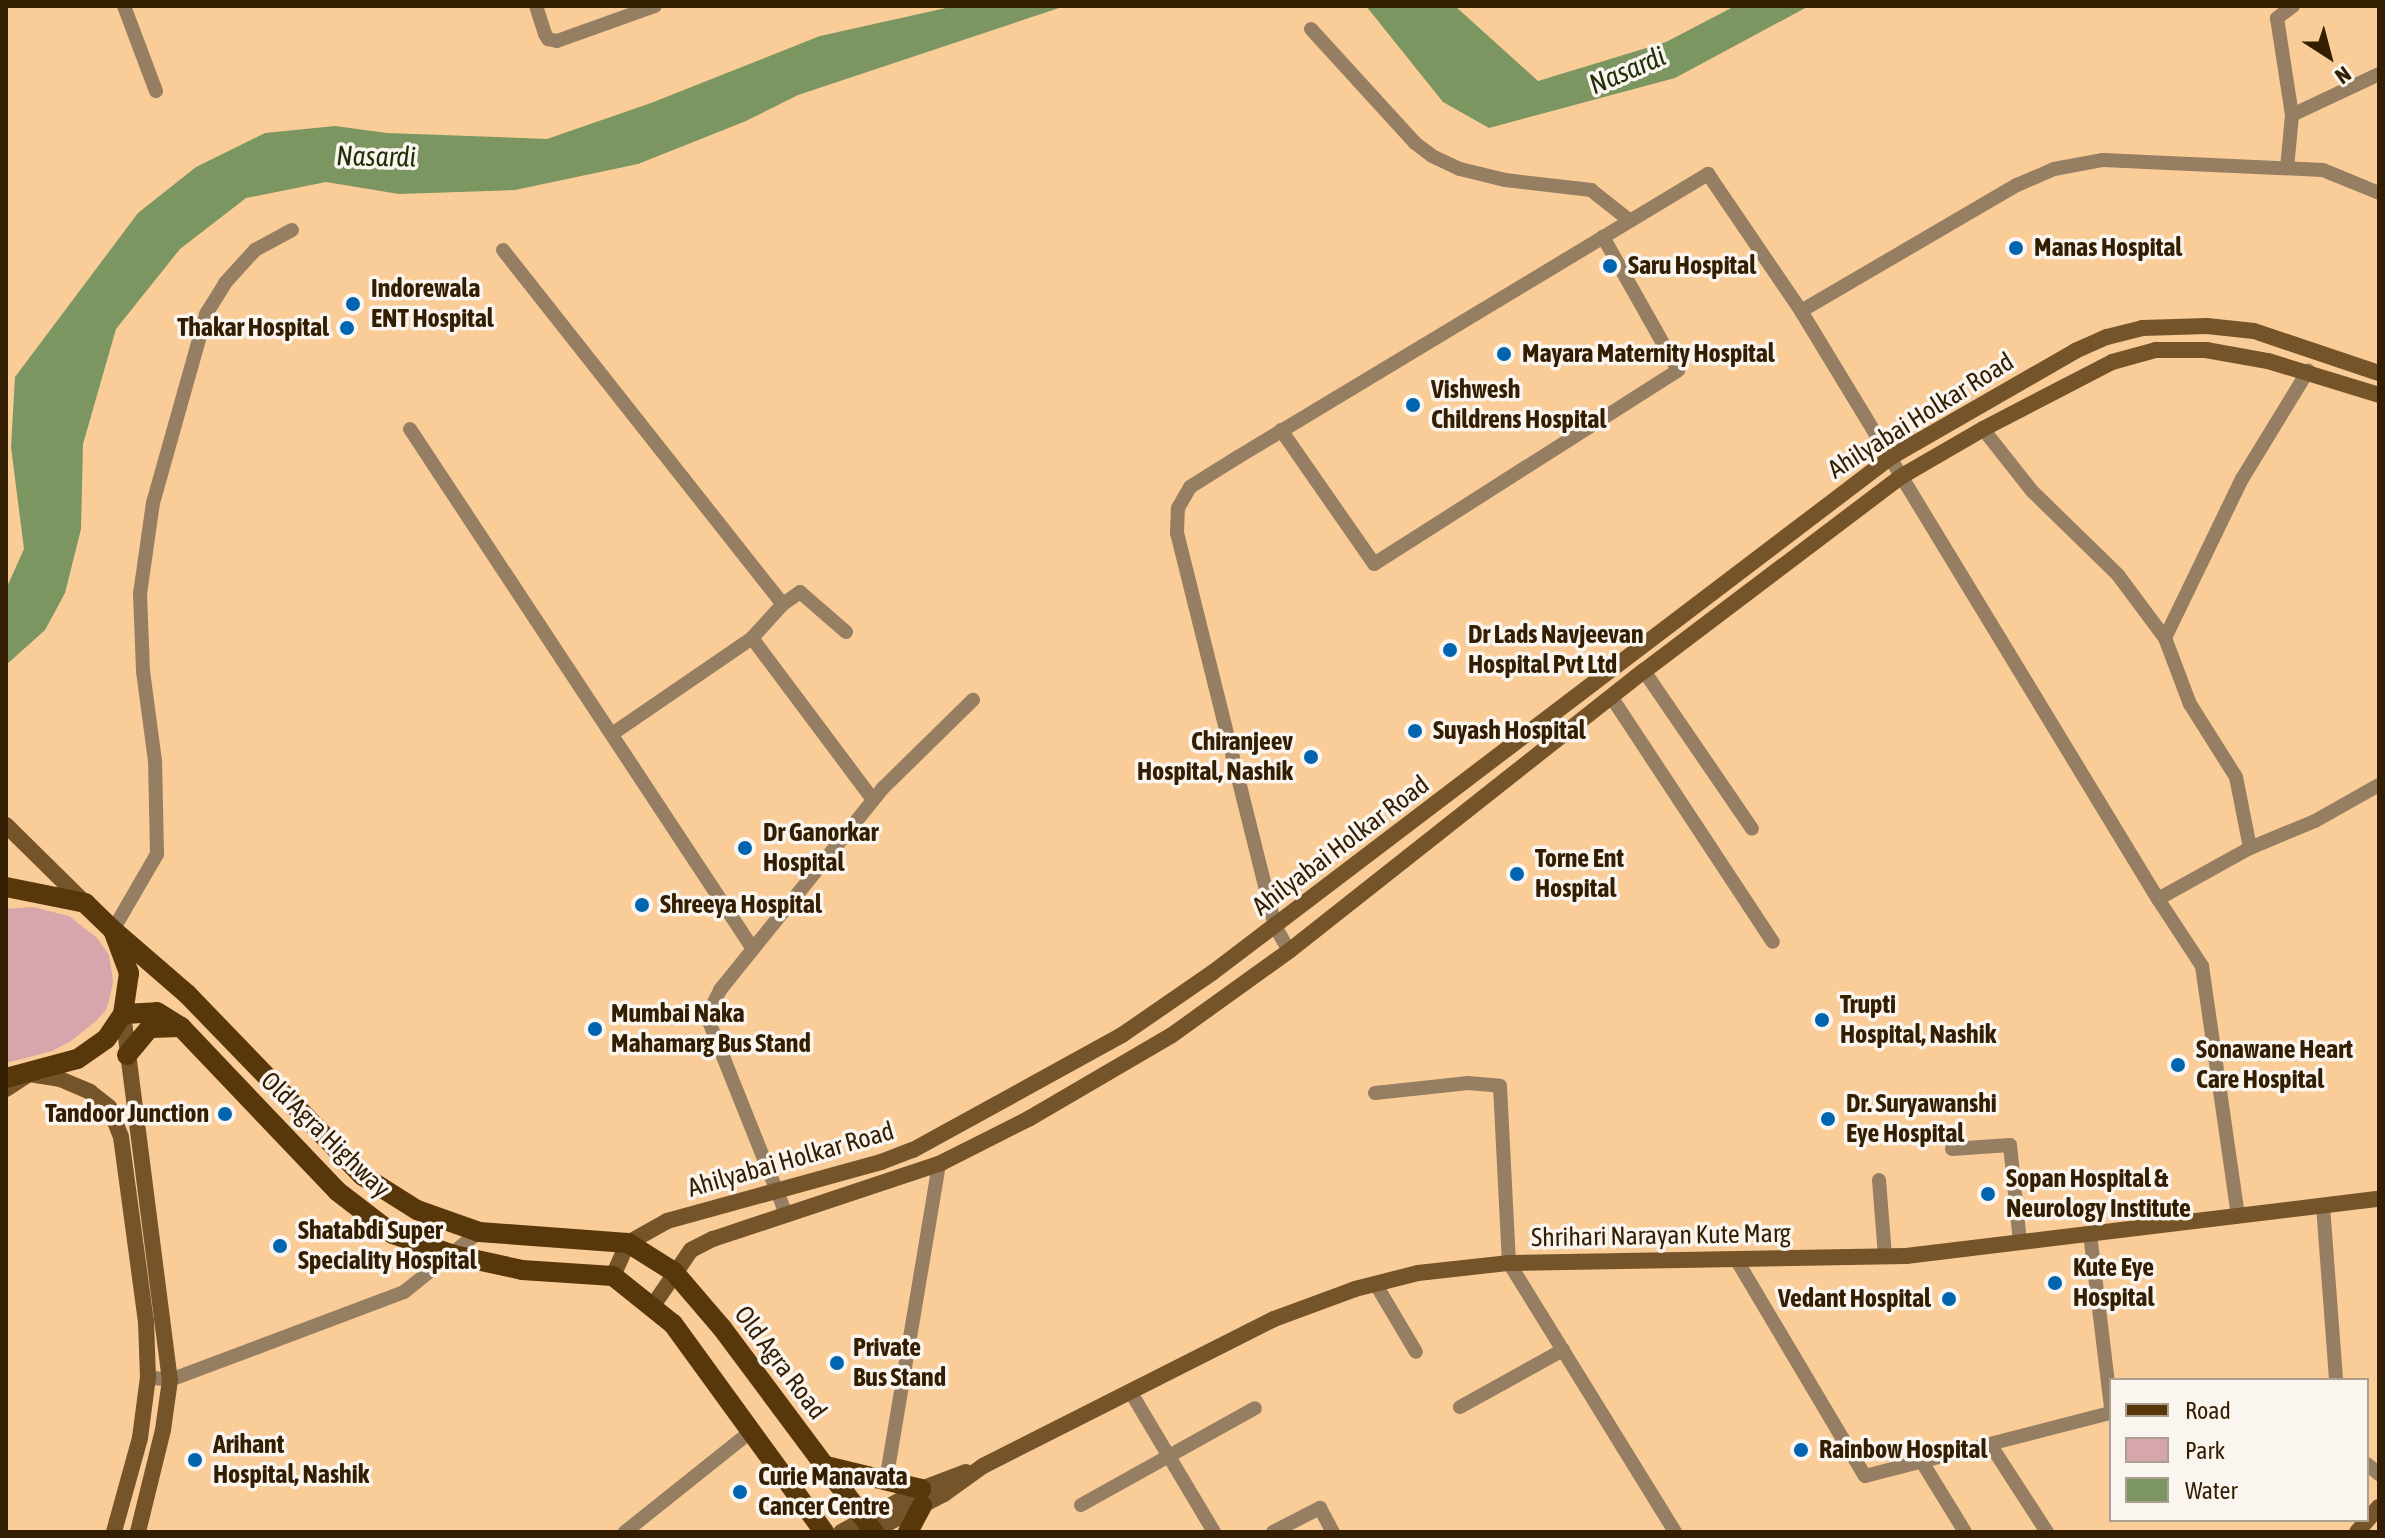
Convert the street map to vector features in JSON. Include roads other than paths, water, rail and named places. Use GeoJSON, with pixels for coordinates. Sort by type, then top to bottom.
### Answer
{"type":"FeatureCollection","features":[{"type":"Feature","properties":{"kind":"main road","name":"Ahilyabai Holkar Road"},"geometry":{"type":"LineString","coordinates":[[628,1243],[667,1221],[913,1150],[1122,1035],[1275,926],[1891,457],[2075,351],[2107,337],[2142,328],[2207,326],[2254,331],[2379,373]]}},
{"type":"Feature","properties":{"kind":"main road","name":"Ahilyabai Holkar Road"},"geometry":{"type":"LineString","coordinates":[[652,1307],[691,1250],[786,1214],[939,1164],[1030,1118],[1172,1035],[1289,951],[1644,671],[1902,476],[1983,429],[2112,362],[2156,350],[2206,350],[2308,371],[2379,395]]}},
{"type":"Feature","properties":{"kind":"main road"},"geometry":{"type":"LineString","coordinates":[[6,825],[85,903]]}},
{"type":"Feature","properties":{"kind":"main road"},"geometry":{"type":"LineString","coordinates":[[6,887],[85,903]]}},
{"type":"Feature","properties":{"kind":"main road","name":"Old Agra Highway"},"geometry":{"type":"LineString","coordinates":[[85,903],[155,964],[363,1176],[417,1210],[479,1232],[628,1243]]}},
{"type":"Feature","properties":{"kind":"main road"},"geometry":{"type":"LineString","coordinates":[[113,930],[129,973],[123,1014],[127,1055],[157,1257],[170,1380],[163,1430],[138,1532]]}},
{"type":"Feature","properties":{"kind":"main road"},"geometry":{"type":"LineString","coordinates":[[123,1014],[157,1012],[181,1027]]}},
{"type":"Feature","properties":{"kind":"main road"},"geometry":{"type":"LineString","coordinates":[[6,1078],[77,1059],[106,1039],[123,1014]]}},
{"type":"Feature","properties":{"kind":"main road","name":"Old Agra Highway"},"geometry":{"type":"LineString","coordinates":[[181,1027],[337,1191],[393,1234],[454,1255],[522,1270],[613,1276]]}},
{"type":"Feature","properties":{"kind":"main road"},"geometry":{"type":"LineString","coordinates":[[127,1055],[150,1028],[181,1027]]}},
{"type":"Feature","properties":{"kind":"main road"},"geometry":{"type":"LineString","coordinates":[[6,1089],[29,1074],[60,1079],[90,1092],[109,1107],[116,1120],[139,1257],[148,1377],[140,1438],[114,1532]]}},
{"type":"Feature","properties":{"kind":"main road"},"geometry":{"type":"LineString","coordinates":[[116,1120],[136,1124]]}},
{"type":"Feature","properties":{"kind":"main road","name":"Shrihari Narayan Kute Marg"},"geometry":{"type":"LineString","coordinates":[[841,1532],[870,1528],[922,1497],[1274,1319],[1375,1283],[1418,1273],[1509,1263],[1885,1256],[2379,1199]]}},
{"type":"Feature","properties":{"kind":"main road"},"geometry":{"type":"LineString","coordinates":[[628,1243],[613,1276],[673,1324],[749,1433],[824,1532]]}},
{"type":"Feature","properties":{"kind":"main road","name":"Old Agra Road"},"geometry":{"type":"LineString","coordinates":[[628,1243],[674,1272],[722,1328],[870,1528]]}},
{"type":"Feature","properties":{"kind":"main road"},"geometry":{"type":"LineString","coordinates":[[826,1466],[886,1481],[922,1497],[908,1532]]}},
{"type":"Feature","properties":{"kind":"street"},"geometry":{"type":"LineString","coordinates":[[124,6],[156,91]]}},
{"type":"Feature","properties":{"kind":"street"},"geometry":{"type":"LineString","coordinates":[[536,6],[548,39],[557,41],[655,6]]}},
{"type":"Feature","properties":{"kind":"street"},"geometry":{"type":"LineString","coordinates":[[2287,168],[2292,115],[2277,18],[2293,6]]}},
{"type":"Feature","properties":{"kind":"street"},"geometry":{"type":"LineString","coordinates":[[1311,29],[1415,143],[1432,156],[1460,169],[1505,180],[1591,190],[1629,220]]}},
{"type":"Feature","properties":{"kind":"street"},"geometry":{"type":"LineString","coordinates":[[2292,115],[2379,74]]}},
{"type":"Feature","properties":{"kind":"street"},"geometry":{"type":"LineString","coordinates":[[1801,311],[2017,185],[2054,169],[2103,160],[2323,170],[2379,193]]}},
{"type":"Feature","properties":{"kind":"street"},"geometry":{"type":"LineString","coordinates":[[1289,951],[1275,926],[1177,533],[1178,508],[1190,487],[1708,174],[1801,311],[2158,899],[2202,966],[2238,1216]]}},
{"type":"Feature","properties":{"kind":"street"},"geometry":{"type":"LineString","coordinates":[[113,930],[157,854],[155,761],[143,671],[140,594],[153,503],[206,314],[225,283],[255,250],[292,230]]}},
{"type":"Feature","properties":{"kind":"street"},"geometry":{"type":"LineString","coordinates":[[1281,430],[1374,564],[1678,370],[1603,237]]}},
{"type":"Feature","properties":{"kind":"street"},"geometry":{"type":"LineString","coordinates":[[503,250],[783,604]]}},
{"type":"Feature","properties":{"kind":"street"},"geometry":{"type":"LineString","coordinates":[[2165,638],[2242,479],[2308,371]]}},
{"type":"Feature","properties":{"kind":"street"},"geometry":{"type":"LineString","coordinates":[[410,429],[753,949]]}},
{"type":"Feature","properties":{"kind":"street"},"geometry":{"type":"LineString","coordinates":[[1983,429],[2032,491],[2118,575],[2165,638],[2190,704],[2236,777],[2250,848]]}},
{"type":"Feature","properties":{"kind":"street"},"geometry":{"type":"LineString","coordinates":[[612,734],[752,638],[783,604],[800,592],[846,632]]}},
{"type":"Feature","properties":{"kind":"street"},"geometry":{"type":"LineString","coordinates":[[752,638],[873,800]]}},
{"type":"Feature","properties":{"kind":"street"},"geometry":{"type":"LineString","coordinates":[[1644,671],[1752,829]]}},
{"type":"Feature","properties":{"kind":"street"},"geometry":{"type":"LineString","coordinates":[[1612,698],[1773,942]]}},
{"type":"Feature","properties":{"kind":"street"},"geometry":{"type":"LineString","coordinates":[[786,1214],[774,1192],[707,1016],[720,990],[873,800],[973,700]]}},
{"type":"Feature","properties":{"kind":"street"},"geometry":{"type":"LineString","coordinates":[[2158,899],[2250,848],[2315,821],[2379,785]]}},
{"type":"Feature","properties":{"kind":"street"},"geometry":{"type":"LineString","coordinates":[[1375,1093],[1468,1083],[1500,1086],[1509,1263],[1675,1532]]}},
{"type":"Feature","properties":{"kind":"street"},"geometry":{"type":"LineString","coordinates":[[1952,1149],[2010,1145],[2020,1242]]}},
{"type":"Feature","properties":{"kind":"street"},"geometry":{"type":"LineString","coordinates":[[886,1481],[939,1164]]}},
{"type":"Feature","properties":{"kind":"street"},"geometry":{"type":"LineString","coordinates":[[1879,1180],[1885,1256]]}},
{"type":"Feature","properties":{"kind":"street"},"geometry":{"type":"LineString","coordinates":[[2323,1206],[2336,1378]]}},
{"type":"Feature","properties":{"kind":"street"},"geometry":{"type":"LineString","coordinates":[[148,1377],[170,1380],[404,1292],[479,1232]]}},
{"type":"Feature","properties":{"kind":"street"},"geometry":{"type":"LineString","coordinates":[[2090,1234],[2109,1393]]}},
{"type":"Feature","properties":{"kind":"street"},"geometry":{"type":"LineString","coordinates":[[1736,1259],[1865,1476],[2109,1411]]}},
{"type":"Feature","properties":{"kind":"street"},"geometry":{"type":"LineString","coordinates":[[1375,1283],[1416,1352]]}},
{"type":"Feature","properties":{"kind":"street"},"geometry":{"type":"LineString","coordinates":[[1460,1407],[1563,1350]]}},
{"type":"Feature","properties":{"kind":"street"},"geometry":{"type":"LineString","coordinates":[[1130,1391],[1214,1532]]}},
{"type":"Feature","properties":{"kind":"street"},"geometry":{"type":"LineString","coordinates":[[1081,1505],[1255,1408]]}},
{"type":"Feature","properties":{"kind":"street"},"geometry":{"type":"LineString","coordinates":[[625,1532],[749,1433]]}},
{"type":"Feature","properties":{"kind":"street"},"geometry":{"type":"LineString","coordinates":[[1990,1444],[2047,1532]]}},
{"type":"Feature","properties":{"kind":"street"},"geometry":{"type":"LineString","coordinates":[[1922,1462],[1965,1532]]}},
{"type":"Feature","properties":{"kind":"street"},"geometry":{"type":"LineString","coordinates":[[1273,1532],[1320,1508],[1333,1532]]}},
{"type":"Feature","properties":{"kind":"water","name":"Nasardi"},"geometry":{"type":"Polygon","coordinates":[[[955,6],[1065,6],[798,95],[746,121],[638,164],[515,190],[399,194],[326,182],[246,198],[180,249],[116,329],[83,444],[81,529],[65,593],[45,630],[6,665],[6,589],[24,549],[11,447],[15,377],[138,213],[196,167],[265,133],[335,126],[387,133],[547,139],[651,103],[820,36],[955,6]]]}},
{"type":"Feature","properties":{"kind":"water","name":"Nasardi"},"geometry":{"type":"Polygon","coordinates":[[[1366,6],[1455,6],[1538,81],[1666,42],[1735,6],[1809,6],[1675,78],[1489,128],[1443,102],[1366,6]]]}},
{"type":"Feature","properties":{"kind":"place","name":"Manas Hospital"},"geometry":{"type":"Point","coordinates":[2016,248]}},
{"type":"Feature","properties":{"kind":"place","name":"Saru Hospital"},"geometry":{"type":"Point","coordinates":[1610,266]}},
{"type":"Feature","properties":{"kind":"place","name":"Indorewala ENT Hospital"},"geometry":{"type":"Point","coordinates":[353,304]}},
{"type":"Feature","properties":{"kind":"place","name":"Thakar Hospital"},"geometry":{"type":"Point","coordinates":[347,328]}},
{"type":"Feature","properties":{"kind":"place","name":"Mayara Maternity Hospital"},"geometry":{"type":"Point","coordinates":[1504,354]}},
{"type":"Feature","properties":{"kind":"place","name":"Vishwesh Childrens Hospital"},"geometry":{"type":"Point","coordinates":[1413,405]}},
{"type":"Feature","properties":{"kind":"place","name":"Dr Lads Navjeevan Hospital Pvt Ltd"},"geometry":{"type":"Point","coordinates":[1450,650]}},
{"type":"Feature","properties":{"kind":"place","name":"Suyash Hospital"},"geometry":{"type":"Point","coordinates":[1415,731]}},
{"type":"Feature","properties":{"kind":"place","name":"Chiranjeev Hospital, Nashik"},"geometry":{"type":"Point","coordinates":[1311,757]}},
{"type":"Feature","properties":{"kind":"place","name":"Dr Ganorkar Hospital"},"geometry":{"type":"Point","coordinates":[745,848]}},
{"type":"Feature","properties":{"kind":"place","name":"Torne Ent Hospital"},"geometry":{"type":"Point","coordinates":[1517,874]}},
{"type":"Feature","properties":{"kind":"place","name":"Shreeya Hospital"},"geometry":{"type":"Point","coordinates":[642,905]}},
{"type":"Feature","properties":{"kind":"place","name":"Trupti Hospital, Nashik"},"geometry":{"type":"Point","coordinates":[1822,1020]}},
{"type":"Feature","properties":{"kind":"place","name":"Mumbai Naka Mahamarg Bus Stand"},"geometry":{"type":"Point","coordinates":[595,1029]}},
{"type":"Feature","properties":{"kind":"place","name":"Sonawane Heart Care Hospital"},"geometry":{"type":"Point","coordinates":[2178,1065]}},
{"type":"Feature","properties":{"kind":"place","name":"Tandoor Junction"},"geometry":{"type":"Point","coordinates":[225,1114]}},
{"type":"Feature","properties":{"kind":"place","name":"Dr. Suryawanshi Eye Hospital"},"geometry":{"type":"Point","coordinates":[1828,1119]}},
{"type":"Feature","properties":{"kind":"place","name":"Sopan Hospital & Neurology Institute"},"geometry":{"type":"Point","coordinates":[1988,1194]}},
{"type":"Feature","properties":{"kind":"place","name":"Shatabdi Super Speciality Hospital"},"geometry":{"type":"Point","coordinates":[280,1246]}},
{"type":"Feature","properties":{"kind":"place","name":"Kute Eye Hospital"},"geometry":{"type":"Point","coordinates":[2055,1283]}},
{"type":"Feature","properties":{"kind":"place","name":"Vedant Hospital"},"geometry":{"type":"Point","coordinates":[1949,1299]}},
{"type":"Feature","properties":{"kind":"place","name":"Private Bus Stand"},"geometry":{"type":"Point","coordinates":[837,1363]}},
{"type":"Feature","properties":{"kind":"place","name":"Rainbow Hospital"},"geometry":{"type":"Point","coordinates":[1801,1450]}},
{"type":"Feature","properties":{"kind":"place","name":"Arihant Hospital, Nashik"},"geometry":{"type":"Point","coordinates":[195,1460]}},
{"type":"Feature","properties":{"kind":"place","name":"Curie Manavata Cancer Centre"},"geometry":{"type":"Point","coordinates":[740,1492]}}]}
